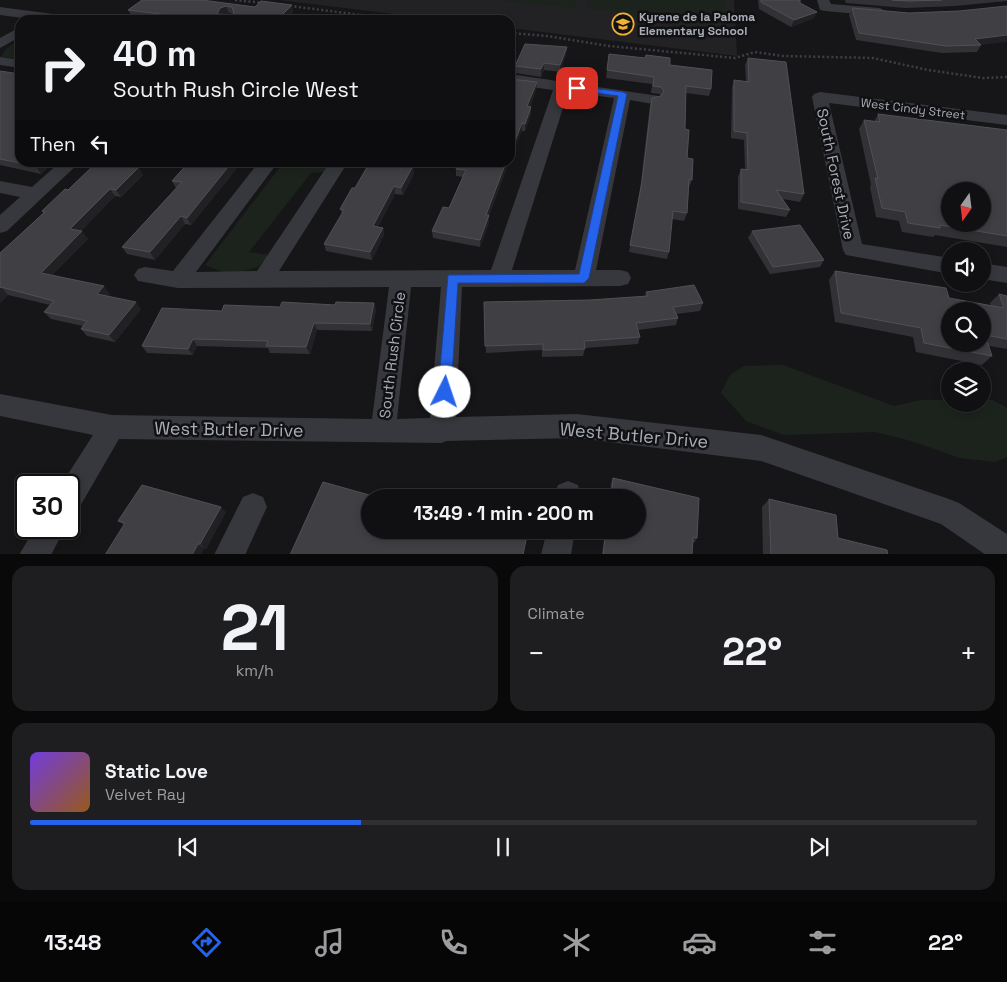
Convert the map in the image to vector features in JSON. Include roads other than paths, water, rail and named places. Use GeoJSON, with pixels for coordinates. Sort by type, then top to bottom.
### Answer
{"type":"FeatureCollection","features":[{"type":"Feature","properties":{"kind":"street"},"geometry":{"type":"LineString","coordinates":[[824,3],[896,13]]}},
{"type":"Feature","properties":{"kind":"street"},"geometry":{"type":"LineString","coordinates":[[0,11],[23,15]]}},
{"type":"Feature","properties":{"kind":"street"},"geometry":{"type":"LineString","coordinates":[[0,44],[15,34]]}},
{"type":"Feature","properties":{"kind":"street"},"geometry":{"type":"LineString","coordinates":[[0,61],[15,63]]}},
{"type":"Feature","properties":{"kind":"street"},"geometry":{"type":"LineString","coordinates":[[515,80],[653,99]]}},
{"type":"Feature","properties":{"kind":"street"},"geometry":{"type":"LineString","coordinates":[[499,278],[562,86]]}},
{"type":"Feature","properties":{"kind":"street"},"geometry":{"type":"LineString","coordinates":[[584,278],[623,94]]}},
{"type":"Feature","properties":{"kind":"street","name":"West Cindy Street"},"geometry":{"type":"LineString","coordinates":[[820,97],[1007,120]]}},
{"type":"Feature","properties":{"kind":"street","name":"South Forest Drive"},"geometry":{"type":"LineString","coordinates":[[820,97],[853,250],[941,265]]}},
{"type":"Feature","properties":{"kind":"street"},"geometry":{"type":"LineString","coordinates":[[0,226],[66,167]]}},
{"type":"Feature","properties":{"kind":"street"},"geometry":{"type":"LineString","coordinates":[[178,280],[264,167]]}},
{"type":"Feature","properties":{"kind":"street"},"geometry":{"type":"LineString","coordinates":[[263,279],[336,167]]}},
{"type":"Feature","properties":{"kind":"street"},"geometry":{"type":"LineString","coordinates":[[0,187],[36,194]]}},
{"type":"Feature","properties":{"kind":"street"},"geometry":{"type":"LineString","coordinates":[[991,272],[1007,275]]}},
{"type":"Feature","properties":{"kind":"street"},"geometry":{"type":"LineString","coordinates":[[145,275],[178,280],[620,278]]}},
{"type":"Feature","properties":{"kind":"street"},"geometry":{"type":"LineString","coordinates":[[442,431],[452,278]]}},
{"type":"Feature","properties":{"kind":"street","name":"South Rush Circle"},"geometry":{"type":"LineString","coordinates":[[383,431],[401,279]]}},
{"type":"Feature","properties":{"kind":"street","name":"West Butler Drive"},"geometry":{"type":"LineString","coordinates":[[0,405],[112,427],[442,431],[577,426],[761,448],[949,513],[1007,551]]}},
{"type":"Feature","properties":{"kind":"street"},"geometry":{"type":"LineString","coordinates":[[80,480],[112,427]]}},
{"type":"Feature","properties":{"kind":"street"},"geometry":{"type":"LineString","coordinates":[[229,554],[253,508]]}},
{"type":"Feature","properties":{"kind":"street"},"geometry":{"type":"LineString","coordinates":[[34,554],[44,539]]}},
{"type":"Feature","properties":{"kind":"street"},"geometry":{"type":"LineString","coordinates":[[556,554],[559,539]]}},
{"type":"Feature","properties":{"kind":"place","name":"Kyrene de la Paloma Elementary School"},"geometry":{"type":"Point","coordinates":[623,24]}}]}
